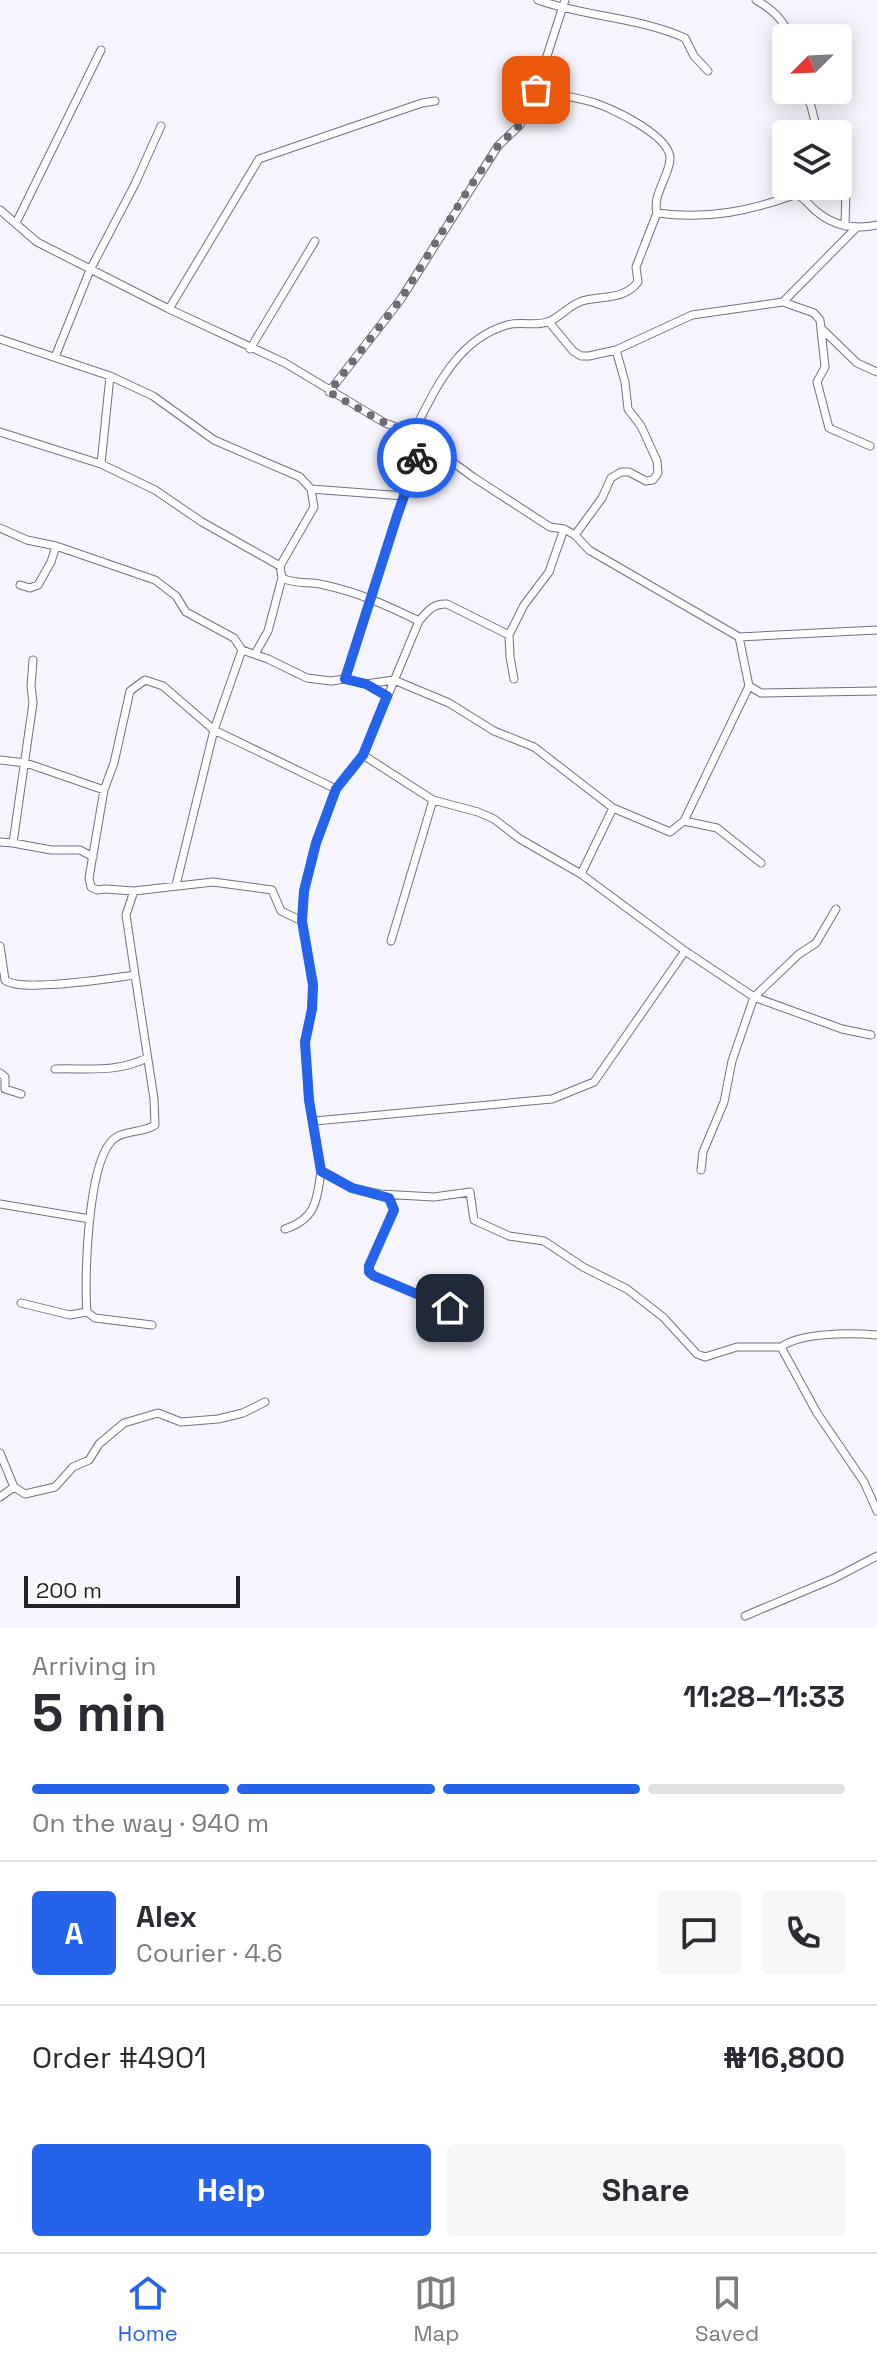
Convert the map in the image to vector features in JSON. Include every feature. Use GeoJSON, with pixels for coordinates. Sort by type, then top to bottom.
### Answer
{"type":"FeatureCollection","features":[{"type":"Feature","properties":{"kind":"street"},"geometry":{"type":"LineString","coordinates":[[538,0],[658,26],[685,38],[694,56],[708,71]]}},
{"type":"Feature","properties":{"kind":"street"},"geometry":{"type":"LineString","coordinates":[[756,0],[782,24]]}},
{"type":"Feature","properties":{"kind":"street"},"geometry":{"type":"LineString","coordinates":[[329,392],[401,299],[498,146],[520,125],[536,90],[563,4]]}},
{"type":"Feature","properties":{"kind":"street"},"geometry":{"type":"LineString","coordinates":[[16,223],[101,50]]}},
{"type":"Feature","properties":{"kind":"street"},"geometry":{"type":"LineString","coordinates":[[345,679],[404,496],[415,479],[414,435],[445,373],[477,339],[508,325],[549,322],[580,301],[621,296],[638,282],[636,267],[657,213],[655,206],[666,178],[670,155],[666,145],[656,135],[609,108],[536,90]]}},
{"type":"Feature","properties":{"kind":"street"},"geometry":{"type":"LineString","coordinates":[[169,309],[259,159],[435,101]]}},
{"type":"Feature","properties":{"kind":"street"},"geometry":{"type":"LineString","coordinates":[[55,357],[90,270],[161,126]]}},
{"type":"Feature","properties":{"kind":"street"},"geometry":{"type":"LineString","coordinates":[[657,213],[714,216],[741,212],[797,194],[820,214],[845,226],[877,225]]}},
{"type":"Feature","properties":{"kind":"street"},"geometry":{"type":"LineString","coordinates":[[845,226],[846,200]]}},
{"type":"Feature","properties":{"kind":"street"},"geometry":{"type":"LineString","coordinates":[[0,210],[37,242],[250,349],[285,363],[329,392],[414,435],[550,527],[575,535],[589,550],[739,637],[877,630]]}},
{"type":"Feature","properties":{"kind":"street"},"geometry":{"type":"LineString","coordinates":[[783,302],[856,228]]}},
{"type":"Feature","properties":{"kind":"street"},"geometry":{"type":"LineString","coordinates":[[250,349],[315,241]]}},
{"type":"Feature","properties":{"kind":"street"},"geometry":{"type":"LineString","coordinates":[[549,322],[581,356],[616,350],[692,315],[783,302],[814,313],[822,329],[825,367],[817,382],[829,428],[870,446]]}},
{"type":"Feature","properties":{"kind":"street"},"geometry":{"type":"LineString","coordinates":[[822,329],[857,363],[877,372]]}},
{"type":"Feature","properties":{"kind":"street"},"geometry":{"type":"LineString","coordinates":[[0,339],[110,376],[153,396],[214,440],[300,477],[311,489],[314,507],[280,566],[282,578],[268,631],[255,654]]}},
{"type":"Feature","properties":{"kind":"street"},"geometry":{"type":"LineString","coordinates":[[575,535],[602,498],[611,478],[621,472],[629,472],[646,481],[653,480],[658,473],[657,461],[646,437],[628,409],[616,350]]}},
{"type":"Feature","properties":{"kind":"street"},"geometry":{"type":"LineString","coordinates":[[101,464],[110,376]]}},
{"type":"Feature","properties":{"kind":"street"},"geometry":{"type":"LineString","coordinates":[[0,432],[101,464],[155,490],[202,522],[280,566]]}},
{"type":"Feature","properties":{"kind":"street"},"geometry":{"type":"LineString","coordinates":[[311,489],[404,496]]}},
{"type":"Feature","properties":{"kind":"street"},"geometry":{"type":"LineString","coordinates":[[0,528],[27,540],[56,546],[155,580],[176,596],[186,612],[234,638],[242,650],[307,678],[345,679],[366,684],[387,696]]}},
{"type":"Feature","properties":{"kind":"street"},"geometry":{"type":"LineString","coordinates":[[514,679],[509,635],[524,605],[549,572],[564,529]]}},
{"type":"Feature","properties":{"kind":"street"},"geometry":{"type":"LineString","coordinates":[[20,585],[30,588],[38,585],[56,546]]}},
{"type":"Feature","properties":{"kind":"street"},"geometry":{"type":"LineString","coordinates":[[282,578],[293,583],[320,583],[372,598],[419,621]]}},
{"type":"Feature","properties":{"kind":"street"},"geometry":{"type":"LineString","coordinates":[[285,1229],[300,1224],[316,1204],[321,1171],[315,1121],[309,1100],[305,1042],[313,985],[302,921],[304,891],[316,843],[336,789],[363,755],[419,621],[431,607],[439,603],[447,604],[509,635]]}},
{"type":"Feature","properties":{"kind":"street"},"geometry":{"type":"LineString","coordinates":[[366,684],[394,680],[449,703],[494,731],[534,747],[613,808],[670,832],[684,821],[749,686],[739,637]]}},
{"type":"Feature","properties":{"kind":"street"},"geometry":{"type":"LineString","coordinates":[[176,885],[214,730],[242,650]]}},
{"type":"Feature","properties":{"kind":"street"},"geometry":{"type":"LineString","coordinates":[[13,843],[33,703],[33,660]]}},
{"type":"Feature","properties":{"kind":"street"},"geometry":{"type":"LineString","coordinates":[[302,921],[281,911],[272,890],[213,882],[134,891],[97,890],[91,887],[89,878],[104,790],[114,763],[130,691],[145,680],[163,686],[214,730],[336,789]]}},
{"type":"Feature","properties":{"kind":"street"},"geometry":{"type":"LineString","coordinates":[[749,686],[761,693],[877,691]]}},
{"type":"Feature","properties":{"kind":"street"},"geometry":{"type":"LineString","coordinates":[[363,755],[433,800],[494,819],[520,839],[581,874],[685,951],[754,997],[842,1029],[871,1035]]}},
{"type":"Feature","properties":{"kind":"street"},"geometry":{"type":"LineString","coordinates":[[0,760],[26,763],[104,790]]}},
{"type":"Feature","properties":{"kind":"street"},"geometry":{"type":"LineString","coordinates":[[391,941],[433,800]]}},
{"type":"Feature","properties":{"kind":"street"},"geometry":{"type":"LineString","coordinates":[[581,874],[613,808]]}},
{"type":"Feature","properties":{"kind":"street"},"geometry":{"type":"LineString","coordinates":[[684,821],[717,828],[761,863]]}},
{"type":"Feature","properties":{"kind":"street"},"geometry":{"type":"LineString","coordinates":[[0,842],[51,850],[80,850],[93,857]]}},
{"type":"Feature","properties":{"kind":"street"},"geometry":{"type":"LineString","coordinates":[[87,1312],[90,1219],[100,1163],[110,1142],[121,1135],[150,1129],[155,1125],[154,1099],[126,915],[134,891]]}},
{"type":"Feature","properties":{"kind":"street"},"geometry":{"type":"LineString","coordinates":[[701,1170],[703,1152],[724,1102],[732,1061],[754,997],[799,954],[816,943],[836,909]]}},
{"type":"Feature","properties":{"kind":"street"},"geometry":{"type":"LineString","coordinates":[[0,946],[5,980],[12,985],[37,986],[135,975]]}},
{"type":"Feature","properties":{"kind":"street"},"geometry":{"type":"LineString","coordinates":[[315,1121],[552,1099],[594,1082],[685,951]]}},
{"type":"Feature","properties":{"kind":"street"},"geometry":{"type":"LineString","coordinates":[[55,1069],[92,1071],[132,1065],[147,1058]]}},
{"type":"Feature","properties":{"kind":"street"},"geometry":{"type":"LineString","coordinates":[[0,1073],[5,1077],[5,1089],[21,1094]]}},
{"type":"Feature","properties":{"kind":"street"},"geometry":{"type":"LineString","coordinates":[[321,1171],[352,1188],[380,1194],[434,1197],[470,1192],[474,1220],[509,1236],[544,1241],[583,1267],[627,1289],[663,1317],[697,1354],[705,1357],[737,1347],[781,1347],[790,1341],[834,1335],[877,1335]]}},
{"type":"Feature","properties":{"kind":"street"},"geometry":{"type":"LineString","coordinates":[[380,1194],[389,1198],[394,1210],[369,1272],[450,1308]]}},
{"type":"Feature","properties":{"kind":"street"},"geometry":{"type":"LineString","coordinates":[[0,1204],[90,1219]]}},
{"type":"Feature","properties":{"kind":"street"},"geometry":{"type":"LineString","coordinates":[[21,1303],[70,1315],[87,1312],[95,1318],[152,1325]]}},
{"type":"Feature","properties":{"kind":"street"},"geometry":{"type":"LineString","coordinates":[[781,1347],[817,1413],[864,1482],[877,1511]]}},
{"type":"Feature","properties":{"kind":"street"},"geometry":{"type":"LineString","coordinates":[[0,1453],[14,1487],[25,1494],[55,1487],[73,1467],[89,1460],[99,1444],[124,1423],[158,1413],[181,1422],[218,1419],[243,1413],[265,1402]]}},
{"type":"Feature","properties":{"kind":"street"},"geometry":{"type":"LineString","coordinates":[[0,1497],[14,1487]]}},
{"type":"Feature","properties":{"kind":"street"},"geometry":{"type":"LineString","coordinates":[[745,1616],[835,1578],[877,1556]]}},
{"type":"Feature","properties":{"kind":"way so far"},"geometry":{"type":"LineString","coordinates":[[417,458],[413,433],[385,423],[329,392],[401,299],[498,146],[520,125],[536,90]]}},
{"type":"Feature","properties":{"kind":"route"},"geometry":{"type":"LineString","coordinates":[[417,458],[415,479],[404,496],[345,679],[366,684],[387,696],[363,755],[336,789],[316,843],[304,891],[302,921],[313,985],[305,1042],[309,1100],[315,1121],[321,1171],[352,1188],[389,1198],[393,1206],[369,1272],[450,1308]]}}]}
